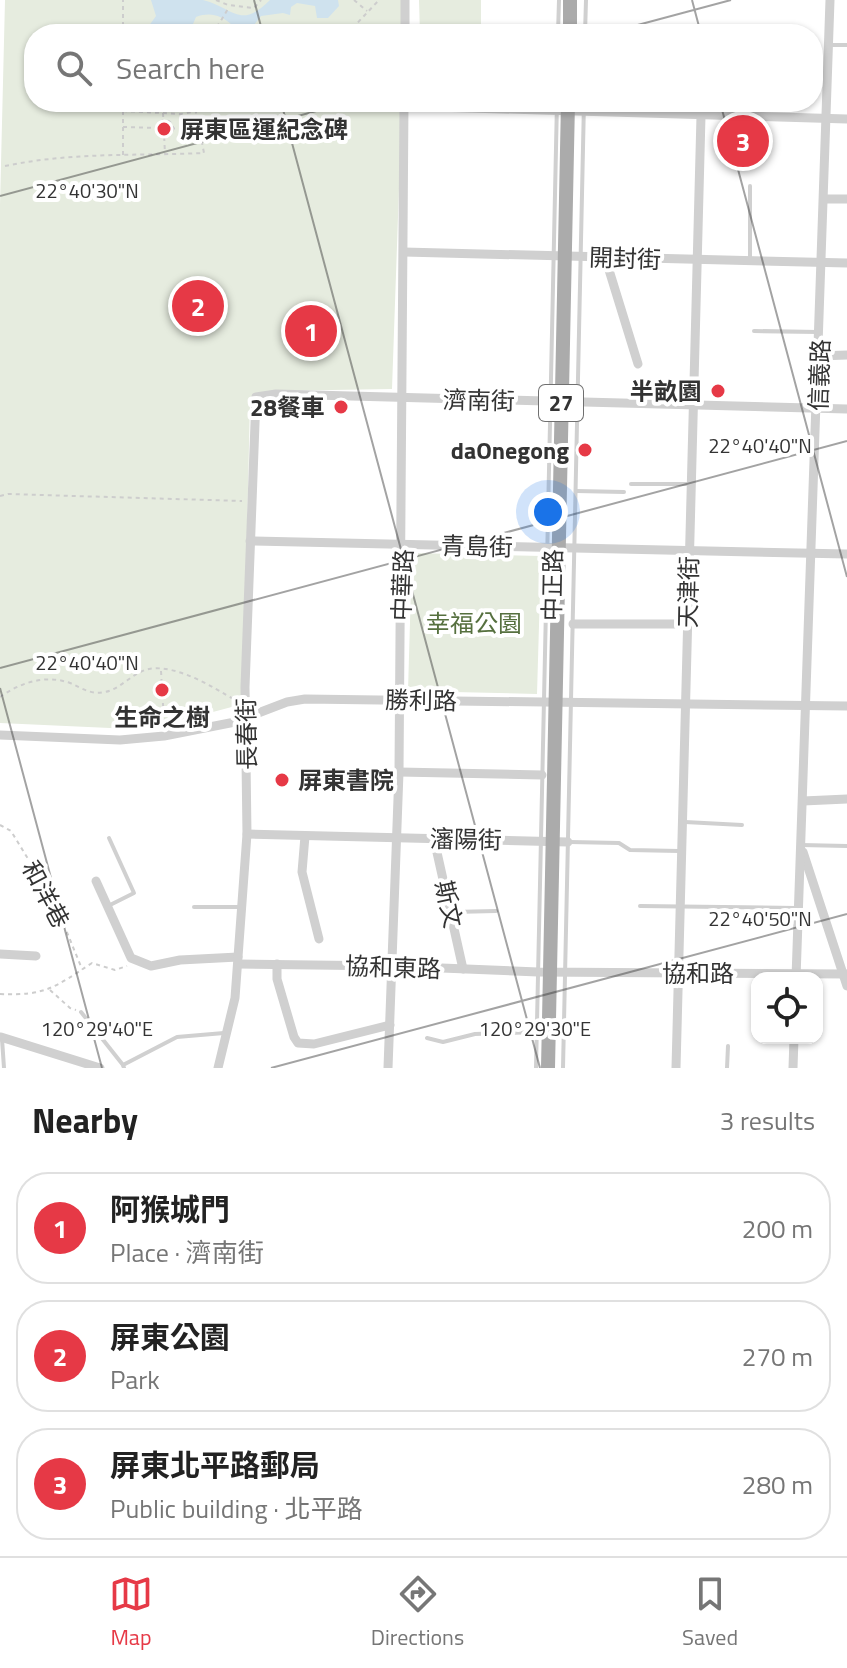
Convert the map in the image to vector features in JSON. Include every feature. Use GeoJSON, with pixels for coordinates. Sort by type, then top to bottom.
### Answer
{"type":"FeatureCollection","features":[{"type":"Feature","properties":{"kind":"main road"},"geometry":{"type":"LineString","coordinates":[[570,0],[570,24]]}},
{"type":"Feature","properties":{"kind":"main road","name":"中正路"},"geometry":{"type":"LineString","coordinates":[[548,1068],[544,972],[562,112]]}},
{"type":"Feature","properties":{"kind":"street"},"geometry":{"type":"LineString","coordinates":[[405,0],[405,24]]}},
{"type":"Feature","properties":{"kind":"street","name":"信義路"},"geometry":{"type":"LineString","coordinates":[[796,972],[830,0]]}},
{"type":"Feature","properties":{"kind":"street","name":"中華路"},"geometry":{"type":"LineString","coordinates":[[388,1068],[399,772],[403,545],[402,112]]}},
{"type":"Feature","properties":{"kind":"street"},"geometry":{"type":"LineString","coordinates":[[649,112],[847,119]]}},
{"type":"Feature","properties":{"kind":"street","name":"天津街"},"geometry":{"type":"LineString","coordinates":[[676,1068],[701,116]]}},
{"type":"Feature","properties":{"kind":"street"},"geometry":{"type":"LineString","coordinates":[[825,199],[847,199]]}},
{"type":"Feature","properties":{"kind":"street","name":"開封街"},"geometry":{"type":"LineString","coordinates":[[404,252],[847,263]]}},
{"type":"Feature","properties":{"kind":"street"},"geometry":{"type":"LineString","coordinates":[[605,257],[638,364]]}},
{"type":"Feature","properties":{"kind":"street"},"geometry":{"type":"LineString","coordinates":[[819,356],[847,355]]}},
{"type":"Feature","properties":{"kind":"street","name":"濟南街"},"geometry":{"type":"LineString","coordinates":[[256,397],[276,394],[847,409]]}},
{"type":"Feature","properties":{"kind":"street","name":"長春街"},"geometry":{"type":"LineString","coordinates":[[218,1068],[235,998],[247,834],[245,687],[256,397]]}},
{"type":"Feature","properties":{"kind":"street","name":"青島街"},"geometry":{"type":"LineString","coordinates":[[250,541],[847,554]]}},
{"type":"Feature","properties":{"kind":"street"},"geometry":{"type":"LineString","coordinates":[[573,624],[688,624]]}},
{"type":"Feature","properties":{"kind":"street","name":"勝利路"},"geometry":{"type":"LineString","coordinates":[[0,735],[144,738],[195,731],[298,699],[847,706]]}},
{"type":"Feature","properties":{"kind":"street"},"geometry":{"type":"LineString","coordinates":[[399,772],[542,775]]}},
{"type":"Feature","properties":{"kind":"street"},"geometry":{"type":"LineString","coordinates":[[803,801],[847,799]]}},
{"type":"Feature","properties":{"kind":"street","name":"瀋陽街"},"geometry":{"type":"LineString","coordinates":[[247,834],[568,842]]}},
{"type":"Feature","properties":{"kind":"street"},"geometry":{"type":"LineString","coordinates":[[305,836],[302,872],[319,939]]}},
{"type":"Feature","properties":{"kind":"street","name":"斯文"},"geometry":{"type":"LineString","coordinates":[[434,839],[463,969]]}},
{"type":"Feature","properties":{"kind":"street","name":"信義路"},"geometry":{"type":"LineString","coordinates":[[801,845],[847,986]]}},
{"type":"Feature","properties":{"kind":"street"},"geometry":{"type":"LineString","coordinates":[[96,881],[131,958]]}},
{"type":"Feature","properties":{"kind":"street"},"geometry":{"type":"LineString","coordinates":[[0,954],[36,956]]}},
{"type":"Feature","properties":{"kind":"street","name":"協和東路"},"geometry":{"type":"LineString","coordinates":[[131,958],[151,966],[180,960],[544,972]]}},
{"type":"Feature","properties":{"kind":"street"},"geometry":{"type":"LineString","coordinates":[[277,964],[277,979],[298,1043],[314,1044],[390,1025]]}},
{"type":"Feature","properties":{"kind":"street","name":"協和路"},"geometry":{"type":"LineString","coordinates":[[544,972],[751,975]]}},
{"type":"Feature","properties":{"kind":"street","name":"協和路"},"geometry":{"type":"LineString","coordinates":[[823,975],[845,974]]}},
{"type":"Feature","properties":{"kind":"street"},"geometry":{"type":"LineString","coordinates":[[1,1037],[100,1068]]}},
{"type":"Feature","properties":{"kind":"street"},"geometry":{"type":"LineString","coordinates":[[793,1068],[794,1044]]}},
{"type":"Feature","properties":{"kind":"lane"},"geometry":{"type":"LineString","coordinates":[[558,24],[559,0]]}},
{"type":"Feature","properties":{"kind":"lane"},"geometry":{"type":"LineString","coordinates":[[585,24],[586,0]]}},
{"type":"Feature","properties":{"kind":"lane"},"geometry":{"type":"LineString","coordinates":[[830,45],[847,45]]}},
{"type":"Feature","properties":{"kind":"lane","name":"中正路"},"geometry":{"type":"LineString","coordinates":[[563,1068],[584,112]]}},
{"type":"Feature","properties":{"kind":"lane"},"geometry":{"type":"LineString","coordinates":[[750,186],[750,261]]}},
{"type":"Feature","properties":{"kind":"lane"},"geometry":{"type":"LineString","coordinates":[[754,331],[820,332]]}},
{"type":"Feature","properties":{"kind":"lane"},"geometry":{"type":"LineString","coordinates":[[631,484],[691,484]]}},
{"type":"Feature","properties":{"kind":"lane"},"geometry":{"type":"LineString","coordinates":[[576,491],[624,492]]}},
{"type":"Feature","properties":{"kind":"lane","name":"中正路"},"geometry":{"type":"LineString","coordinates":[[546,841],[542,775],[549,704]]}},
{"type":"Feature","properties":{"kind":"lane"},"geometry":{"type":"LineString","coordinates":[[683,822],[742,825]]}},
{"type":"Feature","properties":{"kind":"lane"},"geometry":{"type":"LineString","coordinates":[[108,906],[134,893],[109,838]]}},
{"type":"Feature","properties":{"kind":"lane","name":"瀋陽街"},"geometry":{"type":"LineString","coordinates":[[568,842],[619,843],[630,850],[682,851]]}},
{"type":"Feature","properties":{"kind":"lane"},"geometry":{"type":"LineString","coordinates":[[801,845],[847,846]]}},
{"type":"Feature","properties":{"kind":"lane"},"geometry":{"type":"LineString","coordinates":[[640,906],[799,908]]}},
{"type":"Feature","properties":{"kind":"lane"},"geometry":{"type":"LineString","coordinates":[[194,907],[242,907]]}},
{"type":"Feature","properties":{"kind":"lane"},"geometry":{"type":"LineString","coordinates":[[451,912],[496,911]]}},
{"type":"Feature","properties":{"kind":"lane","name":"中正路"},"geometry":{"type":"LineString","coordinates":[[536,1068],[544,972]]}},
{"type":"Feature","properties":{"kind":"lane"},"geometry":{"type":"LineString","coordinates":[[81,1012],[124,1067],[177,1037],[227,1033]]}},
{"type":"Feature","properties":{"kind":"lane"},"geometry":{"type":"LineString","coordinates":[[427,1038],[443,1042],[475,1034],[537,1032]]}},
{"type":"Feature","properties":{"kind":"lane"},"geometry":{"type":"LineString","coordinates":[[1,1037],[4,1068]]}},
{"type":"Feature","properties":{"kind":"lane"},"geometry":{"type":"LineString","coordinates":[[727,1068],[728,1046]]}},
{"type":"Feature","properties":{"kind":"path"},"geometry":{"type":"LineString","coordinates":[[123,0],[123,24]]}},
{"type":"Feature","properties":{"kind":"path"},"geometry":{"type":"LineString","coordinates":[[216,0],[229,6],[254,8],[261,0]]}},
{"type":"Feature","properties":{"kind":"path"},"geometry":{"type":"LineString","coordinates":[[354,0],[368,12]]}},
{"type":"Feature","properties":{"kind":"path"},"geometry":{"type":"LineString","coordinates":[[357,24],[379,0]]}},
{"type":"Feature","properties":{"kind":"path"},"geometry":{"type":"LineString","coordinates":[[219,24],[229,6]]}},
{"type":"Feature","properties":{"kind":"path"},"geometry":{"type":"LineString","coordinates":[[123,112],[123,156]]}},
{"type":"Feature","properties":{"kind":"path"},"geometry":{"type":"LineString","coordinates":[[143,112],[201,112]]}},
{"type":"Feature","properties":{"kind":"path"},"geometry":{"type":"LineString","coordinates":[[163,113],[165,155]]}},
{"type":"Feature","properties":{"kind":"path"},"geometry":{"type":"LineString","coordinates":[[5,166],[84,154],[204,153],[197,113]]}},
{"type":"Feature","properties":{"kind":"path"},"geometry":{"type":"LineString","coordinates":[[164,136],[171,133],[172,128],[165,121]]}},
{"type":"Feature","properties":{"kind":"path"},"geometry":{"type":"LineString","coordinates":[[157,129],[158,124],[165,121]]}},
{"type":"Feature","properties":{"kind":"path"},"geometry":{"type":"LineString","coordinates":[[123,127],[200,129]]}},
{"type":"Feature","properties":{"kind":"path"},"geometry":{"type":"LineString","coordinates":[[157,129],[164,136]]}},
{"type":"Feature","properties":{"kind":"path"},"geometry":{"type":"LineString","coordinates":[[0,496],[243,501]]}},
{"type":"Feature","properties":{"kind":"path"},"geometry":{"type":"LineString","coordinates":[[0,697],[16,687],[45,678],[70,683],[84,692],[106,692],[149,669],[178,672],[210,685],[236,701]]}},
{"type":"Feature","properties":{"kind":"path"},"geometry":{"type":"LineString","coordinates":[[161,670],[164,721]]}},
{"type":"Feature","properties":{"kind":"path","name":"和洋巷"},"geometry":{"type":"LineString","coordinates":[[0,825],[11,831],[55,903],[82,969]]}},
{"type":"Feature","properties":{"kind":"path"},"geometry":{"type":"LineString","coordinates":[[0,994],[25,995],[50,990],[92,963],[115,970],[127,966],[131,958]]}},
{"type":"Feature","properties":{"kind":"path"},"geometry":{"type":"LineString","coordinates":[[50,990],[70,1008],[81,1012]]}},
{"type":"Feature","properties":{"kind":"green space"},"geometry":{"type":"Polygon","coordinates":[[[5,0],[404,0],[404,24],[24,24],[24,112],[402,112],[392,389],[270,391],[254,395],[250,402],[243,704],[132,729],[0,723],[0,205],[5,0]]]}},
{"type":"Feature","properties":{"kind":"green space"},"geometry":{"type":"Polygon","coordinates":[[[419,0],[481,0],[481,24],[420,24],[419,0]]]}},
{"type":"Feature","properties":{"kind":"green space","name":"幸福公園"},"geometry":{"type":"Polygon","coordinates":[[[412,553],[541,556],[537,694],[408,691],[412,553]]]}},
{"type":"Feature","properties":{"kind":"water"},"geometry":{"type":"Polygon","coordinates":[[[151,0],[203,0],[244,15],[260,9],[270,0],[338,0],[339,6],[328,18],[317,18],[315,6],[297,3],[291,7],[290,15],[261,16],[255,24],[230,24],[219,17],[201,15],[196,17],[193,24],[150,24],[156,16],[151,0]]]}},
{"type":"Feature","properties":{"kind":"place","name":"屏東區運紀念碑"},"geometry":{"type":"Point","coordinates":[164,129]}},
{"type":"Feature","properties":{"kind":"place","name":"屏東北平路郵局"},"geometry":{"type":"Point","coordinates":[743,141]}},
{"type":"Feature","properties":{"kind":"place","name":"屏東公園"},"geometry":{"type":"Point","coordinates":[198,306]}},
{"type":"Feature","properties":{"kind":"place","name":"阿猴城門"},"geometry":{"type":"Point","coordinates":[311,331]}},
{"type":"Feature","properties":{"kind":"place","name":"半畝園"},"geometry":{"type":"Point","coordinates":[718,391]}},
{"type":"Feature","properties":{"kind":"place","name":"28餐車"},"geometry":{"type":"Point","coordinates":[341,407]}},
{"type":"Feature","properties":{"kind":"place","name":"daOnegong"},"geometry":{"type":"Point","coordinates":[585,450]}},
{"type":"Feature","properties":{"kind":"place","name":"生命之樹"},"geometry":{"type":"Point","coordinates":[162,690]}},
{"type":"Feature","properties":{"kind":"place","name":"屏東書院"},"geometry":{"type":"Point","coordinates":[282,780]}}]}
